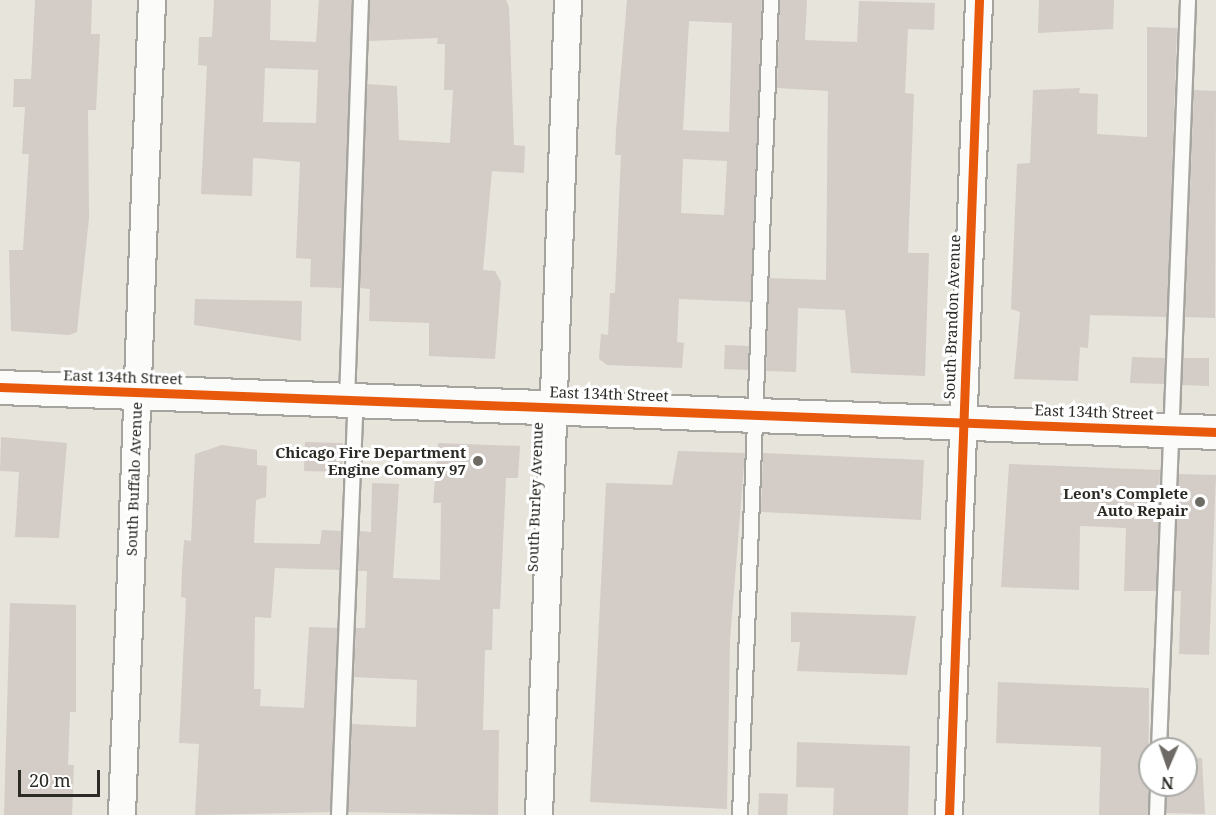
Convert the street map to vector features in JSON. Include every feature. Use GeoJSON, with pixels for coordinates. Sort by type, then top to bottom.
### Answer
{"type":"FeatureCollection","features":[{"type":"Feature","properties":{"kind":"street","name":"South Buffalo Avenue"},"geometry":{"type":"LineString","coordinates":[[122,815],[152,0]]}},
{"type":"Feature","properties":{"kind":"street","name":"South Burley Avenue"},"geometry":{"type":"LineString","coordinates":[[539,815],[568,0]]}},
{"type":"Feature","properties":{"kind":"street","name":"South Brandon Avenue"},"geometry":{"type":"LineString","coordinates":[[949,815],[979,0]]}},
{"type":"Feature","properties":{"kind":"street","name":"East 134th Street"},"geometry":{"type":"LineString","coordinates":[[0,387],[1216,432]]}},
{"type":"Feature","properties":{"kind":"lane"},"geometry":{"type":"LineString","coordinates":[[339,815],[361,0]]}},
{"type":"Feature","properties":{"kind":"lane"},"geometry":{"type":"LineString","coordinates":[[740,815],[771,0]]}},
{"type":"Feature","properties":{"kind":"lane"},"geometry":{"type":"LineString","coordinates":[[1159,737],[1188,0]]}},
{"type":"Feature","properties":{"kind":"lane"},"geometry":{"type":"LineString","coordinates":[[1157,815],[1158,797]]}},
{"type":"Feature","properties":{"kind":"building"},"geometry":{"type":"Polygon","coordinates":[[[35,0],[92,0],[91,34],[100,34],[96,110],[88,110],[89,218],[77,332],[69,335],[11,331],[9,250],[23,250],[29,154],[22,154],[25,107],[13,107],[14,79],[31,79],[35,0]]]}},
{"type":"Feature","properties":{"kind":"building"},"geometry":{"type":"Polygon","coordinates":[[[214,0],[271,0],[270,40],[316,42],[319,0],[352,0],[342,288],[310,287],[311,259],[296,258],[300,162],[253,158],[252,196],[201,194],[207,66],[198,65],[199,37],[212,37],[214,0]],[[265,68],[263,122],[316,123],[318,70],[265,68]]]}},
{"type":"Feature","properties":{"kind":"building"},"geometry":{"type":"Polygon","coordinates":[[[370,0],[506,0],[509,7],[514,145],[525,146],[524,173],[492,171],[483,270],[495,271],[501,282],[495,359],[429,356],[429,323],[369,321],[370,289],[360,288],[367,84],[397,86],[399,140],[450,143],[453,90],[444,90],[445,44],[437,44],[438,38],[369,41],[370,0]]]}},
{"type":"Feature","properties":{"kind":"building"},"geometry":{"type":"Polygon","coordinates":[[[627,0],[762,0],[751,302],[679,299],[677,342],[684,343],[682,368],[607,365],[599,359],[601,334],[608,335],[610,293],[615,293],[621,155],[615,155],[627,0]],[[689,21],[683,130],[729,132],[732,23],[689,21]],[[683,159],[681,213],[724,215],[727,161],[683,159]]]}},
{"type":"Feature","properties":{"kind":"building"},"geometry":{"type":"Polygon","coordinates":[[[780,0],[807,0],[805,40],[857,42],[859,1],[935,3],[934,30],[908,29],[905,93],[914,94],[908,253],[929,253],[925,376],[851,373],[845,310],[798,308],[796,372],[766,371],[769,278],[826,280],[828,91],[777,88],[780,0]]]}},
{"type":"Feature","properties":{"kind":"building"},"geometry":{"type":"Polygon","coordinates":[[[1039,0],[1114,0],[1113,29],[1038,33],[1039,0]]]}},
{"type":"Feature","properties":{"kind":"building"},"geometry":{"type":"Polygon","coordinates":[[[1147,27],[1177,28],[1167,317],[1090,315],[1088,348],[1080,347],[1078,381],[1014,379],[1020,312],[1011,309],[1017,164],[1030,163],[1033,90],[1080,88],[1079,93],[1098,94],[1097,134],[1147,137],[1147,27]]]}},
{"type":"Feature","properties":{"kind":"building"},"geometry":{"type":"Polygon","coordinates":[[[1194,90],[1216,91],[1215,318],[1185,317],[1194,90]]]}},
{"type":"Feature","properties":{"kind":"building"},"geometry":{"type":"Polygon","coordinates":[[[195,299],[302,301],[301,341],[194,325],[195,299]]]}},
{"type":"Feature","properties":{"kind":"building"},"geometry":{"type":"Polygon","coordinates":[[[725,345],[749,346],[748,370],[724,369],[725,345]]]}},
{"type":"Feature","properties":{"kind":"building"},"geometry":{"type":"Polygon","coordinates":[[[1132,357],[1165,358],[1164,384],[1130,383],[1132,357]]]}},
{"type":"Feature","properties":{"kind":"building"},"geometry":{"type":"Polygon","coordinates":[[[1183,358],[1209,358],[1209,386],[1182,385],[1183,358]]]}},
{"type":"Feature","properties":{"kind":"building"},"geometry":{"type":"Polygon","coordinates":[[[1,437],[67,443],[59,538],[15,537],[19,472],[0,471],[1,437]]]}},
{"type":"Feature","properties":{"kind":"building"},"geometry":{"type":"Polygon","coordinates":[[[305,442],[343,443],[342,472],[304,471],[305,442]]]}},
{"type":"Feature","properties":{"kind":"building"},"geometry":{"type":"Polygon","coordinates":[[[438,443],[520,446],[518,478],[506,478],[500,609],[493,609],[492,650],[485,650],[483,730],[499,730],[498,815],[348,812],[352,724],[416,727],[417,680],[354,677],[356,628],[365,628],[367,571],[358,571],[360,531],[371,532],[372,483],[399,484],[393,578],[440,580],[441,503],[433,503],[438,443]]]}},
{"type":"Feature","properties":{"kind":"building"},"geometry":{"type":"Polygon","coordinates":[[[222,445],[257,450],[257,465],[267,466],[266,497],[256,500],[254,543],[320,544],[322,530],[342,531],[340,570],[275,568],[271,618],[255,617],[254,689],[261,689],[260,706],[304,708],[309,627],[338,628],[330,812],[195,815],[199,744],[179,743],[186,598],[181,597],[184,540],[191,541],[195,454],[222,445]]]}},
{"type":"Feature","properties":{"kind":"building"},"geometry":{"type":"Polygon","coordinates":[[[678,451],[745,453],[730,640],[727,809],[590,802],[606,483],[672,485],[678,451]]]}},
{"type":"Feature","properties":{"kind":"building"},"geometry":{"type":"Polygon","coordinates":[[[763,453],[924,460],[921,520],[761,512],[763,453]]]}},
{"type":"Feature","properties":{"kind":"building"},"geometry":{"type":"Polygon","coordinates":[[[1009,464],[1160,470],[1156,591],[1124,591],[1126,528],[1080,526],[1079,590],[1001,587],[1009,464]]]}},
{"type":"Feature","properties":{"kind":"building"},"geometry":{"type":"Polygon","coordinates":[[[1179,474],[1216,475],[1209,655],[1179,654],[1181,591],[1174,591],[1179,474]]]}},
{"type":"Feature","properties":{"kind":"building"},"geometry":{"type":"Polygon","coordinates":[[[10,603],[76,605],[76,712],[70,712],[68,765],[74,765],[72,815],[4,815],[10,603]]]}},
{"type":"Feature","properties":{"kind":"building"},"geometry":{"type":"Polygon","coordinates":[[[791,612],[916,616],[907,675],[797,671],[800,642],[791,642],[791,612]]]}},
{"type":"Feature","properties":{"kind":"building"},"geometry":{"type":"Polygon","coordinates":[[[998,682],[1149,688],[1149,737],[1138,737],[1138,797],[1148,797],[1148,815],[1099,815],[1101,747],[996,743],[998,682]]]}},
{"type":"Feature","properties":{"kind":"building"},"geometry":{"type":"Polygon","coordinates":[[[797,742],[910,746],[908,815],[833,815],[834,788],[796,787],[797,742]]]}},
{"type":"Feature","properties":{"kind":"building"},"geometry":{"type":"Polygon","coordinates":[[[1198,758],[1202,758],[1205,814],[1166,813],[1167,797],[1198,797],[1198,758]]]}},
{"type":"Feature","properties":{"kind":"building"},"geometry":{"type":"Polygon","coordinates":[[[759,793],[788,794],[787,815],[758,815],[759,793]]]}},
{"type":"Feature","properties":{"kind":"cycle path"},"geometry":{"type":"LineString","coordinates":[[949,815],[979,0]]}},
{"type":"Feature","properties":{"kind":"cycle path"},"geometry":{"type":"LineString","coordinates":[[0,387],[1216,432]]}},
{"type":"Feature","properties":{"kind":"place","name":"Chicago Fire Department Engine Comany 97"},"geometry":{"type":"Point","coordinates":[478,461]}},
{"type":"Feature","properties":{"kind":"place","name":"Leon's Complete Auto Repair"},"geometry":{"type":"Point","coordinates":[1200,502]}}]}
